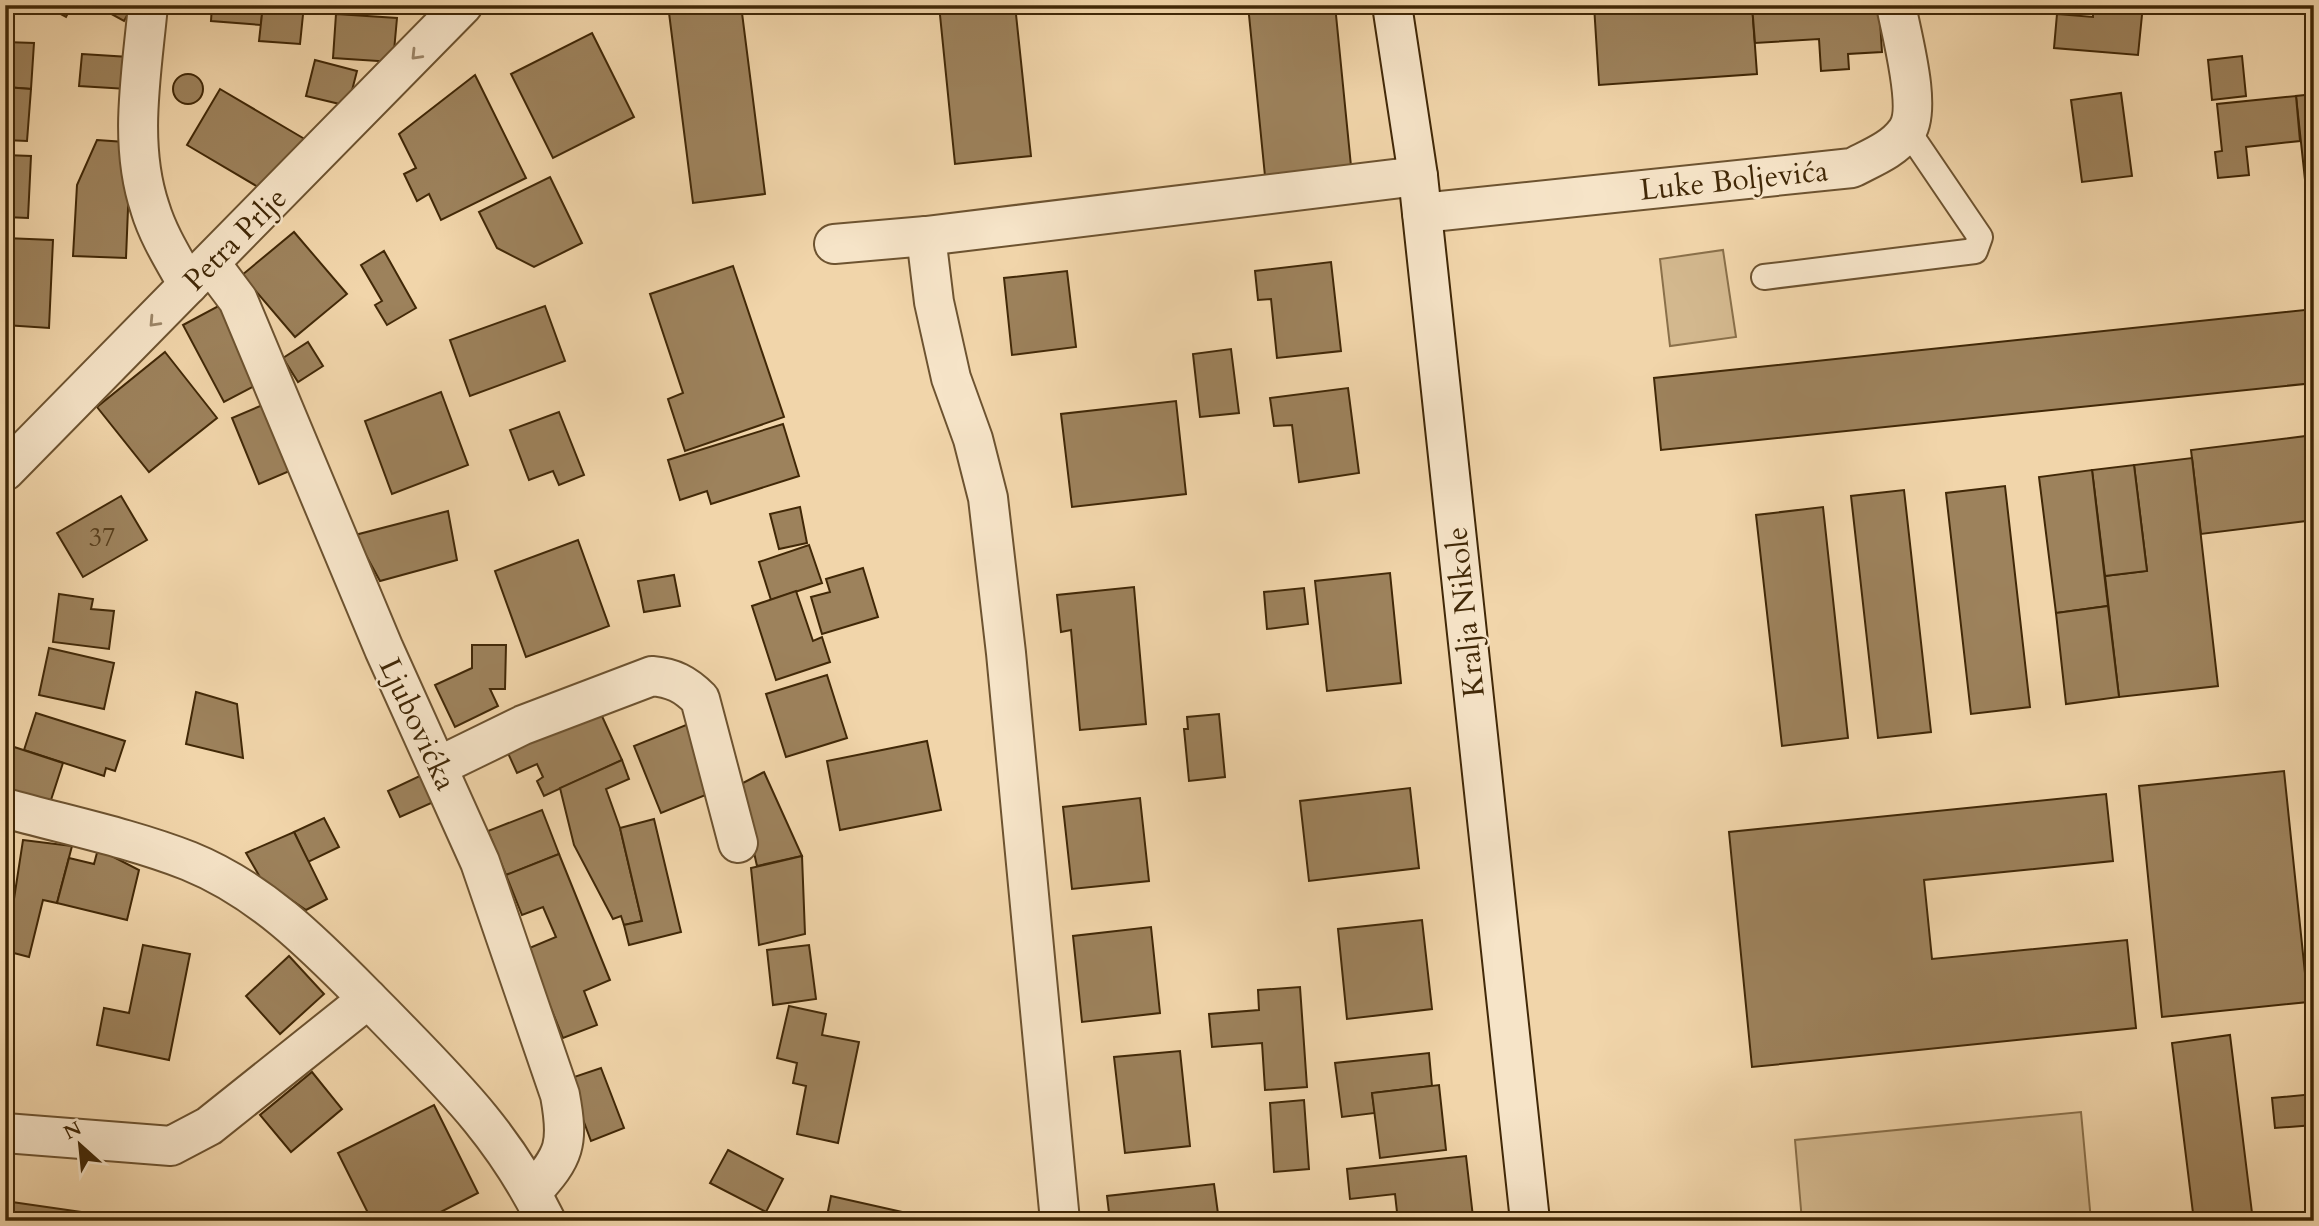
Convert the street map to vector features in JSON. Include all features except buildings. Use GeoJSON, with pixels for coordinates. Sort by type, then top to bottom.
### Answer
{"type":"FeatureCollection","features":[{"type":"Feature","properties":{"kind":"street","name":"Ljubovićka"},"geometry":{"type":"LineString","coordinates":[[148,5],[137,121],[141,170],[150,208],[199,275],[238,300],[384,649],[480,862],[561,1095],[567,1131],[539,1206]]}},
{"type":"Feature","properties":{"kind":"street","name":"Petra Prlje"},"geometry":{"type":"LineString","coordinates":[[5,471],[463,5]]}},
{"type":"Feature","properties":{"kind":"street","name":"Kralja Nikole"},"geometry":{"type":"LineString","coordinates":[[1392,5],[1420,195],[1530,1221]]}},
{"type":"Feature","properties":{"kind":"street"},"geometry":{"type":"LineString","coordinates":[[1896,5],[1913,104],[1908,131]]}},
{"type":"Feature","properties":{"kind":"street","name":"Luke Boljevića"},"geometry":{"type":"LineString","coordinates":[[834,244],[1420,195],[1852,168],[1886,150],[1908,131]]}},
{"type":"Feature","properties":{"kind":"street"},"geometry":{"type":"LineString","coordinates":[[926,236],[934,302],[951,379],[973,439],[988,498],[1007,666],[1060,1221]]}},
{"type":"Feature","properties":{"kind":"street"},"geometry":{"type":"LineString","coordinates":[[439,766],[536,720],[652,676],[668,678],[687,686],[700,699],[738,843]]}},
{"type":"Feature","properties":{"kind":"street","name":"Ljubovićka"},"geometry":{"type":"LineString","coordinates":[[5,808],[132,842],[190,862],[242,889],[290,922],[473,1106],[504,1146],[539,1206]]}},
{"type":"Feature","properties":{"kind":"street"},"geometry":{"type":"LineString","coordinates":[[5,1133],[171,1146],[209,1126],[368,999]]}},
{"type":"Feature","properties":{"kind":"lane"},"geometry":{"type":"LineString","coordinates":[[1764,277],[1975,251],[1980,237],[1908,131]]}},
{"type":"Feature","properties":{"kind":"shaded area"},"geometry":{"type":"Polygon","coordinates":[[[1723,250],[1736,337],[1670,346],[1660,259],[1723,250]]]}},
{"type":"Feature","properties":{"kind":"shaded area"},"geometry":{"type":"Polygon","coordinates":[[[2081,1112],[2091,1221],[1802,1221],[1795,1140],[2081,1112]]]}}]}
